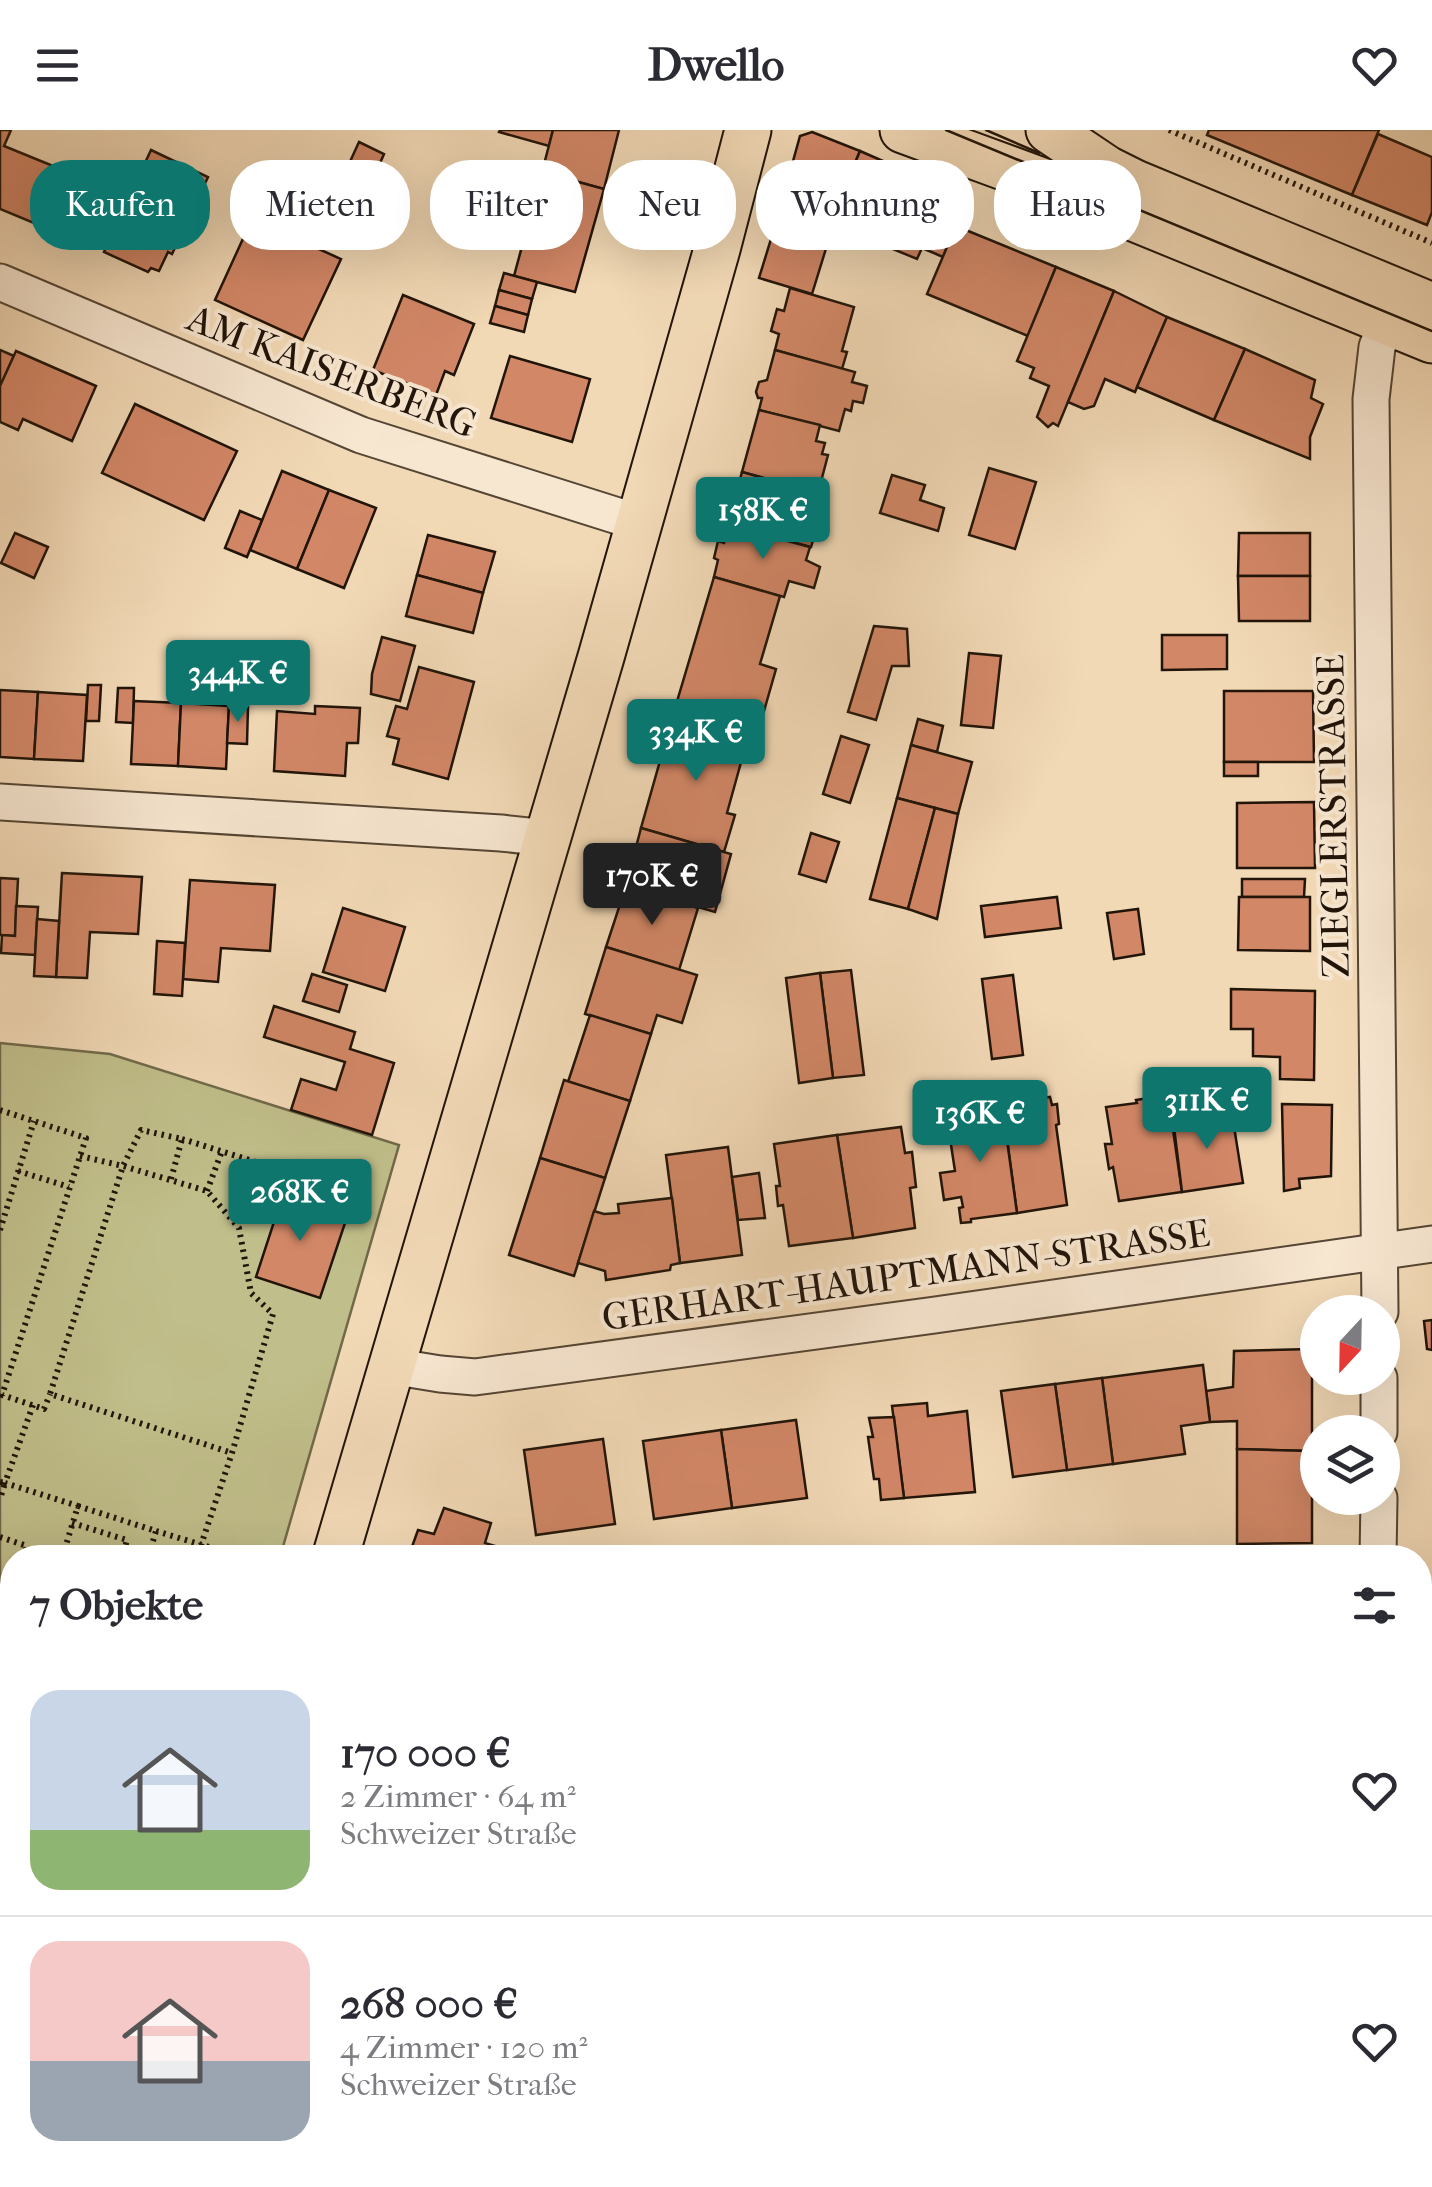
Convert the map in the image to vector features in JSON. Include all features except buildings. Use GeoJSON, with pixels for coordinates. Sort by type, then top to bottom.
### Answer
{"type":"FeatureCollection","features":[{"type":"Feature","properties":{"kind":"main road"},"geometry":{"type":"LineString","coordinates":[[339,1545],[640,523],[748,130]]}},
{"type":"Feature","properties":{"kind":"main road"},"geometry":{"type":"LineString","coordinates":[[903,130],[1053,185],[1432,340]]}},
{"type":"Feature","properties":{"kind":"main road"},"geometry":{"type":"LineString","coordinates":[[1049,130],[1107,170],[1432,306]]}},
{"type":"Feature","properties":{"kind":"street","name":"AM KAISERBERG"},"geometry":{"type":"LineString","coordinates":[[0,282],[360,436],[640,523]]}},
{"type":"Feature","properties":{"kind":"street","name":"ZIEGLERSTRASSE"},"geometry":{"type":"LineString","coordinates":[[1380,1295],[1371,399],[1378,347],[1387,321]]}},
{"type":"Feature","properties":{"kind":"street"},"geometry":{"type":"LineString","coordinates":[[0,802],[547,838]]}},
{"type":"Feature","properties":{"kind":"street","name":"GERHART-HAUPTMANN-STRASSE"},"geometry":{"type":"LineString","coordinates":[[391,1366],[475,1377],[1432,1244]]}},
{"type":"Feature","properties":{"kind":"street"},"geometry":{"type":"LineString","coordinates":[[1378,1515],[1378,1545]]}},
{"type":"Feature","properties":{"kind":"path"},"geometry":{"type":"LineString","coordinates":[[1169,130],[1432,243]]}},
{"type":"Feature","properties":{"kind":"path"},"geometry":{"type":"LineString","coordinates":[[0,1110],[86,1138],[1,1394],[44,1409],[123,1166],[141,1130],[182,1138],[288,1172]]}},
{"type":"Feature","properties":{"kind":"path"},"geometry":{"type":"LineString","coordinates":[[0,1230],[34,1121]]}},
{"type":"Feature","properties":{"kind":"path"},"geometry":{"type":"LineString","coordinates":[[171,1179],[182,1138]]}},
{"type":"Feature","properties":{"kind":"path"},"geometry":{"type":"LineString","coordinates":[[207,1191],[222,1151]]}},
{"type":"Feature","properties":{"kind":"path"},"geometry":{"type":"LineString","coordinates":[[2,1483],[201,1545],[273,1314],[251,1293],[238,1228],[207,1191],[80,1156]]}},
{"type":"Feature","properties":{"kind":"path"},"geometry":{"type":"LineString","coordinates":[[18,1171],[70,1188]]}},
{"type":"Feature","properties":{"kind":"path"},"geometry":{"type":"LineString","coordinates":[[50,1394],[232,1453]]}},
{"type":"Feature","properties":{"kind":"path"},"geometry":{"type":"LineString","coordinates":[[0,1499],[2,1483],[33,1405]]}},
{"type":"Feature","properties":{"kind":"path"},"geometry":{"type":"LineString","coordinates":[[66,1545],[78,1506]]}},
{"type":"Feature","properties":{"kind":"path"},"geometry":{"type":"LineString","coordinates":[[72,1523],[127,1540],[126,1545]]}},
{"type":"Feature","properties":{"kind":"path"},"geometry":{"type":"LineString","coordinates":[[152,1545],[156,1531]]}},
{"type":"Feature","properties":{"kind":"shaded area"},"geometry":{"type":"Polygon","coordinates":[[[0,1043],[110,1054],[399,1145],[283,1545],[0,1545],[0,1043]]]}},
{"type":"Feature","properties":{"kind":"tram line"},"geometry":{"type":"LineString","coordinates":[[946,130],[1432,331]]}},
{"type":"Feature","properties":{"kind":"tram line"},"geometry":{"type":"LineString","coordinates":[[986,130],[1039,153]]}}]}
